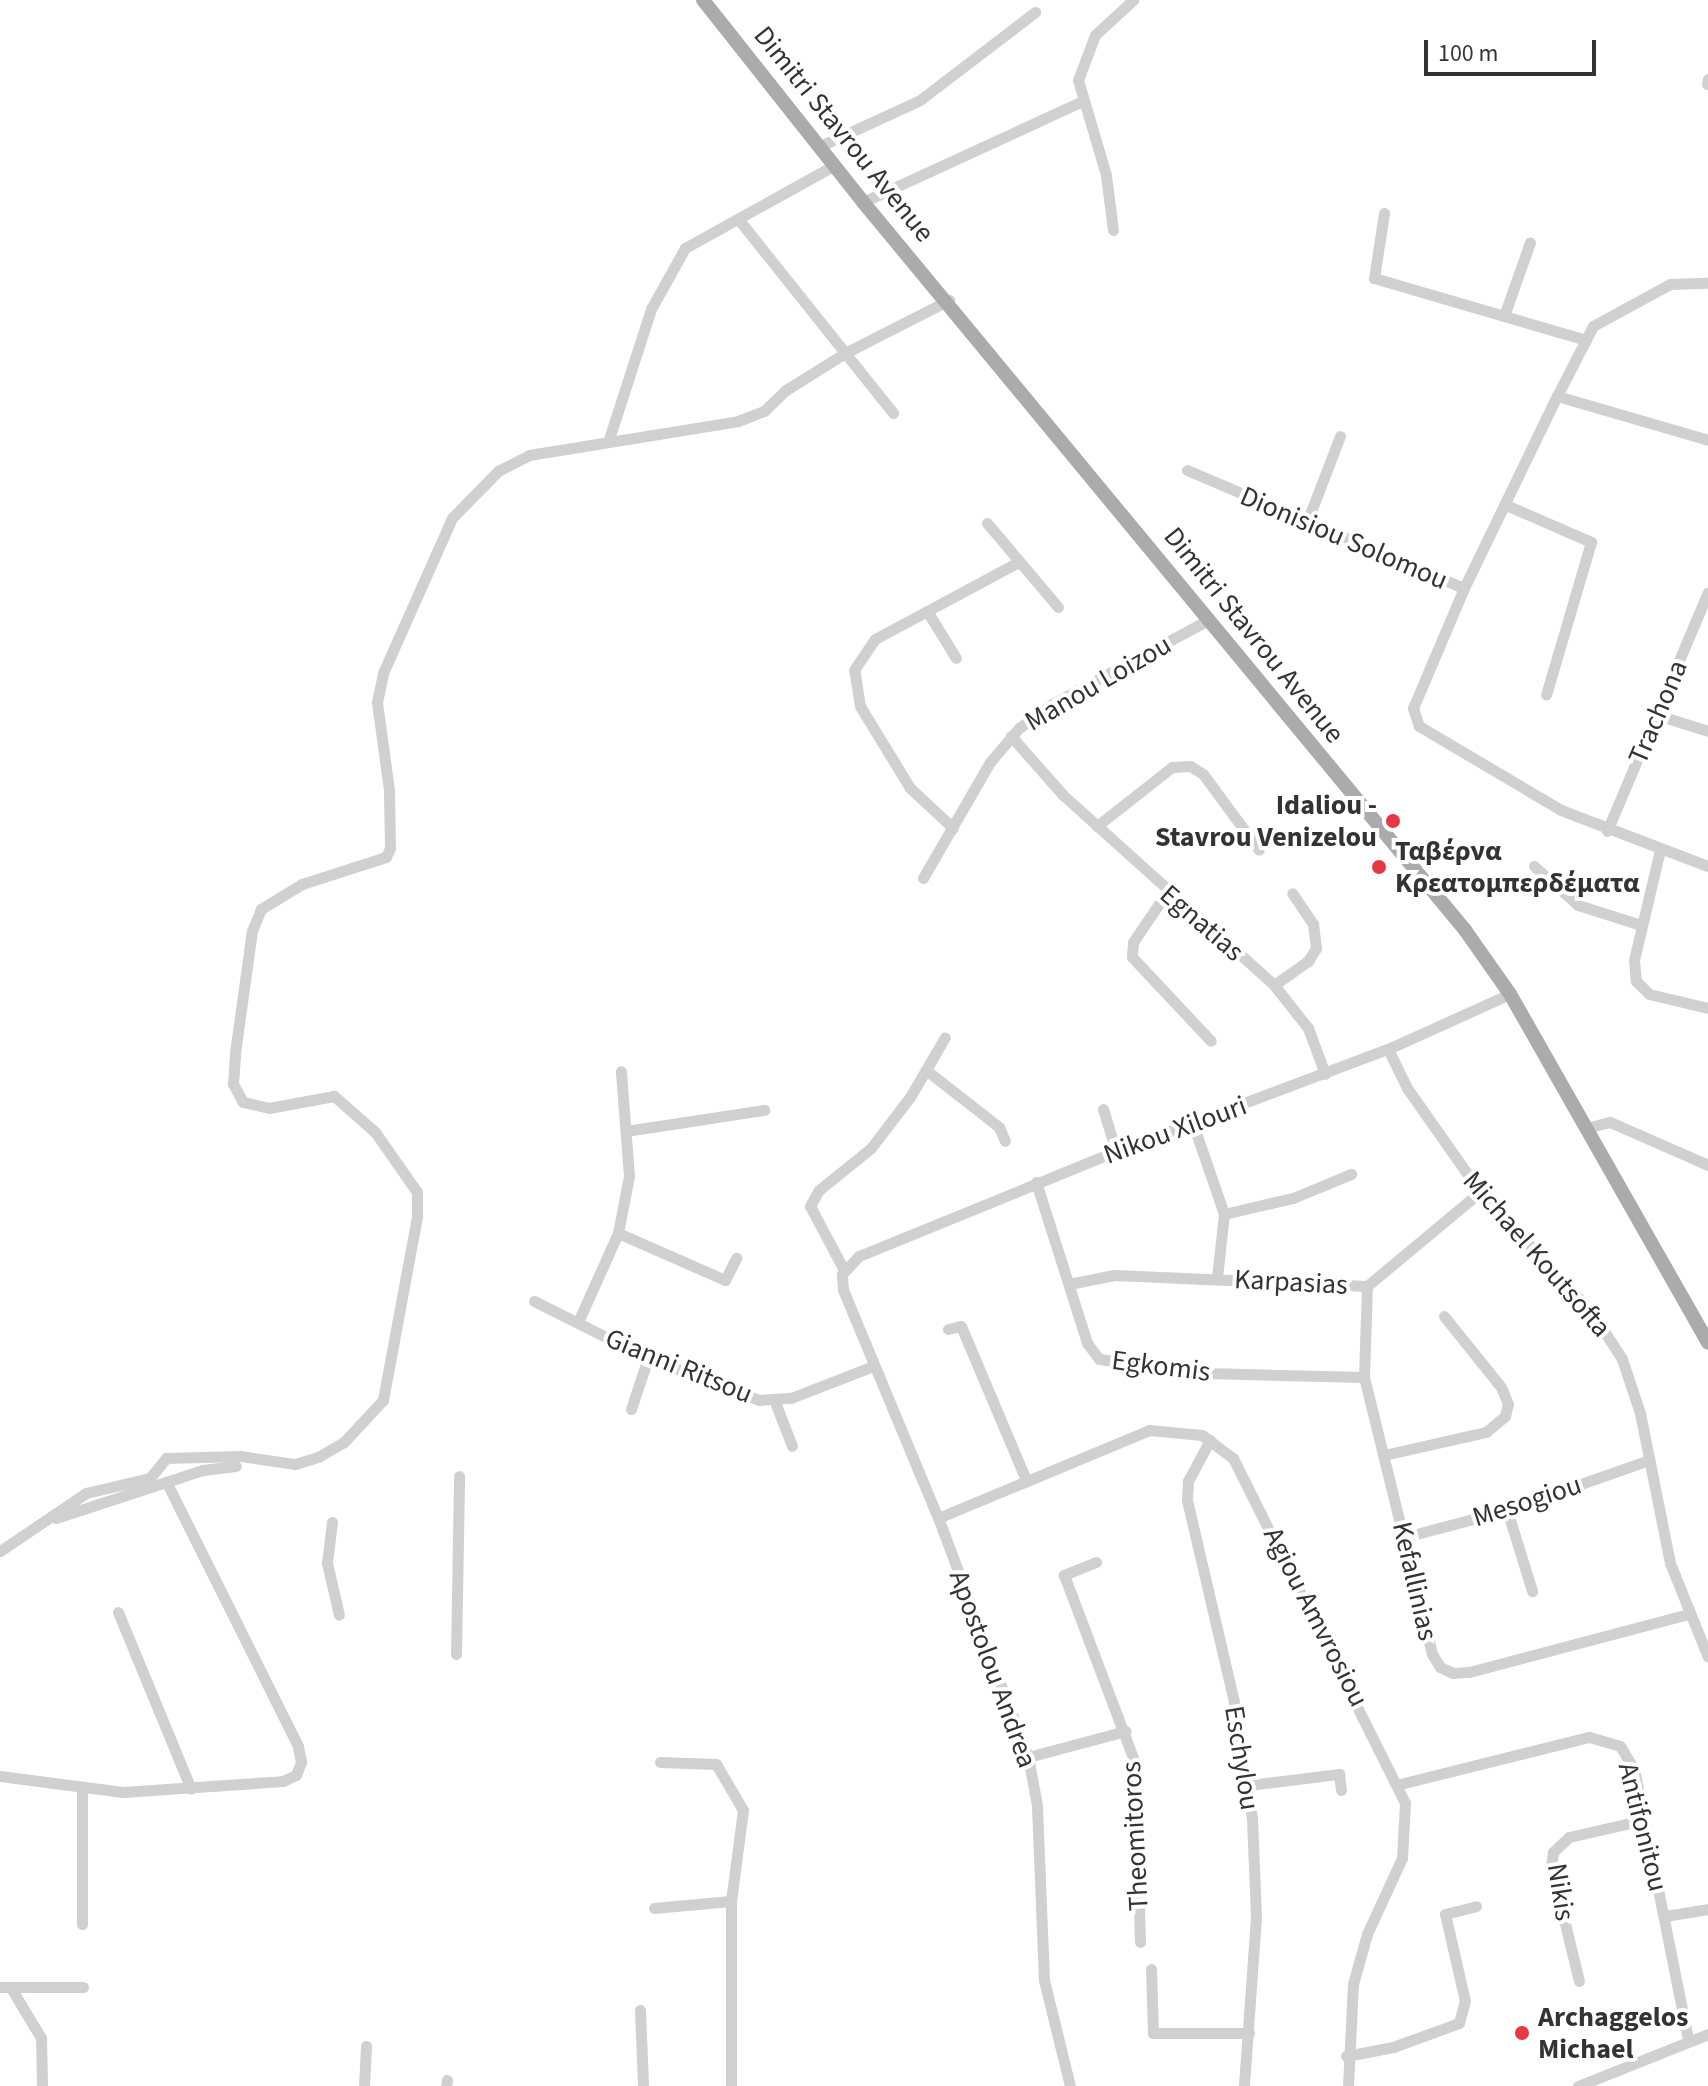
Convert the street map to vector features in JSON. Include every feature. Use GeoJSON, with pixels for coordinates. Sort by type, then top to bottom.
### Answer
{"type":"FeatureCollection","features":[{"type":"Feature","properties":{"kind":"main road","name":"Dimitri Stavrou Avenue"},"geometry":{"type":"LineString","coordinates":[[703,0],[833,166],[949,300],[1465,930],[1510,994],[1708,1343]]}},
{"type":"Feature","properties":{"kind":"street"},"geometry":{"type":"LineString","coordinates":[[1113,230],[1106,175],[1078,80],[1095,35],[1133,0]]}},
{"type":"Feature","properties":{"kind":"street"},"geometry":{"type":"LineString","coordinates":[[818,147],[920,100],[1035,12]]}},
{"type":"Feature","properties":{"kind":"street"},"geometry":{"type":"LineString","coordinates":[[863,202],[1083,101]]}},
{"type":"Feature","properties":{"kind":"street"},"geometry":{"type":"LineString","coordinates":[[609,439],[651,309],[685,248],[833,166]]}},
{"type":"Feature","properties":{"kind":"street"},"geometry":{"type":"LineString","coordinates":[[1384,213],[1374,278],[1586,340]]}},
{"type":"Feature","properties":{"kind":"street"},"geometry":{"type":"LineString","coordinates":[[739,220],[893,413]]}},
{"type":"Feature","properties":{"kind":"street"},"geometry":{"type":"LineString","coordinates":[[1504,316],[1530,242]]}},
{"type":"Feature","properties":{"kind":"street"},"geometry":{"type":"LineString","coordinates":[[1464,588],[1593,326],[1670,284],[1708,283]]}},
{"type":"Feature","properties":{"kind":"street"},"geometry":{"type":"LineString","coordinates":[[142,1485],[166,1458],[240,1456],[295,1464],[318,1457],[364,1425],[383,1400],[417,1216],[417,1192],[375,1132],[334,1096],[269,1108],[243,1102],[237,1096],[235,1053],[252,931],[261,909],[281,895],[372,864],[386,857],[390,848],[389,790],[377,702],[383,673],[452,518],[498,471],[529,455],[609,439],[738,421],[764,411],[786,390],[845,353],[949,300]]}},
{"type":"Feature","properties":{"kind":"street"},"geometry":{"type":"LineString","coordinates":[[1557,396],[1708,440]]}},
{"type":"Feature","properties":{"kind":"street"},"geometry":{"type":"LineString","coordinates":[[1307,522],[1340,436]]}},
{"type":"Feature","properties":{"kind":"street","name":"Dionisiou Solomou"},"geometry":{"type":"LineString","coordinates":[[1187,470],[1464,588],[1413,708],[1419,726],[1548,803],[1607,831],[1708,866]]}},
{"type":"Feature","properties":{"kind":"street"},"geometry":{"type":"LineString","coordinates":[[1506,505],[1591,542],[1546,695]]}},
{"type":"Feature","properties":{"kind":"street"},"geometry":{"type":"LineString","coordinates":[[987,523],[1017,563],[1058,607]]}},
{"type":"Feature","properties":{"kind":"street"},"geometry":{"type":"LineString","coordinates":[[953,828],[910,788],[854,687],[861,654],[875,639],[1017,563]]}},
{"type":"Feature","properties":{"kind":"street","name":"Trachona"},"geometry":{"type":"LineString","coordinates":[[1607,831],[1707,597]]}},
{"type":"Feature","properties":{"kind":"street"},"geometry":{"type":"LineString","coordinates":[[927,611],[956,658]]}},
{"type":"Feature","properties":{"kind":"street","name":"Manou Loizou"},"geometry":{"type":"LineString","coordinates":[[923,878],[1011,736],[1052,704],[1208,620]]}},
{"type":"Feature","properties":{"kind":"street"},"geometry":{"type":"LineString","coordinates":[[1657,715],[1708,731]]}},
{"type":"Feature","properties":{"kind":"street","name":"Egnatias"},"geometry":{"type":"LineString","coordinates":[[1011,736],[1097,826],[1274,985],[1308,1028],[1325,1074]]}},
{"type":"Feature","properties":{"kind":"street"},"geometry":{"type":"LineString","coordinates":[[1097,826],[1172,767],[1190,766],[1203,774],[1259,850]]}},
{"type":"Feature","properties":{"kind":"street"},"geometry":{"type":"LineString","coordinates":[[1660,850],[1633,967],[1641,989],[1708,1008]]}},
{"type":"Feature","properties":{"kind":"street"},"geometry":{"type":"LineString","coordinates":[[1534,866],[1578,905],[1641,925]]}},
{"type":"Feature","properties":{"kind":"street"},"geometry":{"type":"LineString","coordinates":[[1167,892],[1133,942],[1132,957],[1211,1041]]}},
{"type":"Feature","properties":{"kind":"street"},"geometry":{"type":"LineString","coordinates":[[1274,985],[1308,961],[1316,948],[1313,924],[1292,893]]}},
{"type":"Feature","properties":{"kind":"street","name":"Nikou Xilouri"},"geometry":{"type":"LineString","coordinates":[[844,1270],[859,1256],[1036,1182],[1325,1074],[1510,994]]}},
{"type":"Feature","properties":{"kind":"street"},"geometry":{"type":"LineString","coordinates":[[945,1037],[926,1070],[999,1127],[1005,1141]]}},
{"type":"Feature","properties":{"kind":"street","name":"Michael Koutsofta"},"geometry":{"type":"LineString","coordinates":[[1388,1049],[1407,1088],[1480,1192],[1607,1333],[1632,1385],[1665,1543],[1689,1614],[1708,1657]]}},
{"type":"Feature","properties":{"kind":"street","name":"Apostolou Andrea"},"geometry":{"type":"LineString","coordinates":[[926,1070],[871,1148],[819,1190],[810,1206],[844,1270],[843,1290],[938,1518],[1028,1757],[1037,1805],[1046,1996],[1070,2086]]}},
{"type":"Feature","properties":{"kind":"street"},"geometry":{"type":"LineString","coordinates":[[578,1322],[618,1233],[629,1176],[621,1071]]}},
{"type":"Feature","properties":{"kind":"street"},"geometry":{"type":"LineString","coordinates":[[1103,1109],[1116,1151]]}},
{"type":"Feature","properties":{"kind":"street"},"geometry":{"type":"LineString","coordinates":[[626,1131],[764,1110]]}},
{"type":"Feature","properties":{"kind":"street"},"geometry":{"type":"LineString","coordinates":[[1586,1128],[1599,1122],[1615,1124],[1708,1165]]}},
{"type":"Feature","properties":{"kind":"street"},"geometry":{"type":"LineString","coordinates":[[1193,1124],[1224,1214],[1217,1277]]}},
{"type":"Feature","properties":{"kind":"street"},"geometry":{"type":"LineString","coordinates":[[1224,1214],[1293,1198],[1351,1174]]}},
{"type":"Feature","properties":{"kind":"street","name":"Egkomis"},"geometry":{"type":"LineString","coordinates":[[1036,1182],[1087,1343],[1105,1362],[1207,1373],[1364,1377]]}},
{"type":"Feature","properties":{"kind":"street","name":"Karpasias"},"geometry":{"type":"LineString","coordinates":[[1069,1284],[1114,1275],[1217,1277],[1367,1286],[1480,1192]]}},
{"type":"Feature","properties":{"kind":"street"},"geometry":{"type":"LineString","coordinates":[[618,1233],[725,1280],[736,1258]]}},
{"type":"Feature","properties":{"kind":"street","name":"Kefallinias"},"geometry":{"type":"LineString","coordinates":[[1367,1286],[1364,1377],[1432,1654],[1449,1673],[1689,1614]]}},
{"type":"Feature","properties":{"kind":"street","name":"Gianni Ritsou"},"geometry":{"type":"LineString","coordinates":[[534,1301],[648,1358],[741,1395],[775,1402],[873,1366]]}},
{"type":"Feature","properties":{"kind":"street"},"geometry":{"type":"LineString","coordinates":[[1384,1455],[1486,1432],[1505,1416],[1508,1404],[1501,1387],[1444,1316]]}},
{"type":"Feature","properties":{"kind":"street"},"geometry":{"type":"LineString","coordinates":[[948,1329],[961,1326],[1026,1480]]}},
{"type":"Feature","properties":{"kind":"street"},"geometry":{"type":"LineString","coordinates":[[631,1409],[648,1358]]}},
{"type":"Feature","properties":{"kind":"street"},"geometry":{"type":"LineString","coordinates":[[775,1402],[792,1446]]}},
{"type":"Feature","properties":{"kind":"street","name":"Agiou Amvrosiou"},"geometry":{"type":"LineString","coordinates":[[938,1518],[1149,1430],[1184,1430],[1210,1440],[1240,1468],[1400,1784],[1407,1813],[1404,1850],[1356,1971],[1346,2056],[1348,2086]]}},
{"type":"Feature","properties":{"kind":"street","name":"Eschylou"},"geometry":{"type":"LineString","coordinates":[[1210,1440],[1188,1481],[1187,1500],[1249,1785],[1257,1898],[1244,2086]]}},
{"type":"Feature","properties":{"kind":"street","name":"Mesogiou"},"geometry":{"type":"LineString","coordinates":[[1405,1537],[1507,1510],[1649,1460]]}},
{"type":"Feature","properties":{"kind":"street"},"geometry":{"type":"LineString","coordinates":[[0,1551],[56,1518],[142,1485],[167,1483],[203,1470],[236,1466]]}},
{"type":"Feature","properties":{"kind":"street"},"geometry":{"type":"LineString","coordinates":[[456,1654],[459,1476]]}},
{"type":"Feature","properties":{"kind":"street"},"geometry":{"type":"LineString","coordinates":[[0,1776],[82,1789],[191,1789],[283,1781],[296,1775],[301,1762],[298,1746],[167,1483]]}},
{"type":"Feature","properties":{"kind":"street"},"geometry":{"type":"LineString","coordinates":[[1507,1510],[1532,1591]]}},
{"type":"Feature","properties":{"kind":"street"},"geometry":{"type":"LineString","coordinates":[[332,1522],[327,1563],[339,1615]]}},
{"type":"Feature","properties":{"kind":"street","name":"Theomitoros"},"geometry":{"type":"LineString","coordinates":[[1096,1562],[1064,1575],[1126,1731],[1138,1793],[1140,1942]]}},
{"type":"Feature","properties":{"kind":"street"},"geometry":{"type":"LineString","coordinates":[[118,1612],[191,1789]]}},
{"type":"Feature","properties":{"kind":"street","name":"Theomitoros"},"geometry":{"type":"LineString","coordinates":[[1028,1757],[1126,1731]]}},
{"type":"Feature","properties":{"kind":"street","name":"Antifonitou"},"geometry":{"type":"LineString","coordinates":[[1400,1784],[1600,1737],[1616,1743],[1629,1756],[1665,1916],[1688,2040]]}},
{"type":"Feature","properties":{"kind":"street"},"geometry":{"type":"LineString","coordinates":[[660,1762],[716,1764],[743,1810],[731,1901],[731,2086]]}},
{"type":"Feature","properties":{"kind":"street"},"geometry":{"type":"LineString","coordinates":[[1249,1785],[1339,1774],[1341,1790]]}},
{"type":"Feature","properties":{"kind":"street"},"geometry":{"type":"LineString","coordinates":[[82,1789],[82,1924]]}},
{"type":"Feature","properties":{"kind":"street","name":"Nikis"},"geometry":{"type":"LineString","coordinates":[[1579,1981],[1551,1866],[1553,1852],[1569,1837],[1644,1820]]}},
{"type":"Feature","properties":{"kind":"street"},"geometry":{"type":"LineString","coordinates":[[654,1908],[731,1901]]}},
{"type":"Feature","properties":{"kind":"street"},"geometry":{"type":"LineString","coordinates":[[1346,2056],[1393,2047],[1459,2023],[1465,2001],[1445,1914],[1476,1906]]}},
{"type":"Feature","properties":{"kind":"street"},"geometry":{"type":"LineString","coordinates":[[1665,1916],[1708,1909]]}},
{"type":"Feature","properties":{"kind":"street"},"geometry":{"type":"LineString","coordinates":[[1151,1969],[1153,2033],[1249,2033]]}},
{"type":"Feature","properties":{"kind":"street"},"geometry":{"type":"LineString","coordinates":[[6,1987],[83,1987]]}},
{"type":"Feature","properties":{"kind":"street"},"geometry":{"type":"LineString","coordinates":[[6,1987],[41,2038],[42,2086]]}},
{"type":"Feature","properties":{"kind":"street"},"geometry":{"type":"LineString","coordinates":[[640,2010],[643,2086]]}},
{"type":"Feature","properties":{"kind":"street"},"geometry":{"type":"LineString","coordinates":[[1578,2086],[1708,2034]]}},
{"type":"Feature","properties":{"kind":"street"},"geometry":{"type":"LineString","coordinates":[[364,2086],[366,2046]]}},
{"type":"Feature","properties":{"kind":"place","name":"Idaliou - Stavrou Venizelou"},"geometry":{"type":"Point","coordinates":[1393,821]}},
{"type":"Feature","properties":{"kind":"place","name":"Ταβέρνα Κρεατομπερδέματα"},"geometry":{"type":"Point","coordinates":[1379,867]}},
{"type":"Feature","properties":{"kind":"place","name":"Archaggelos Michael"},"geometry":{"type":"Point","coordinates":[1522,2033]}}]}
